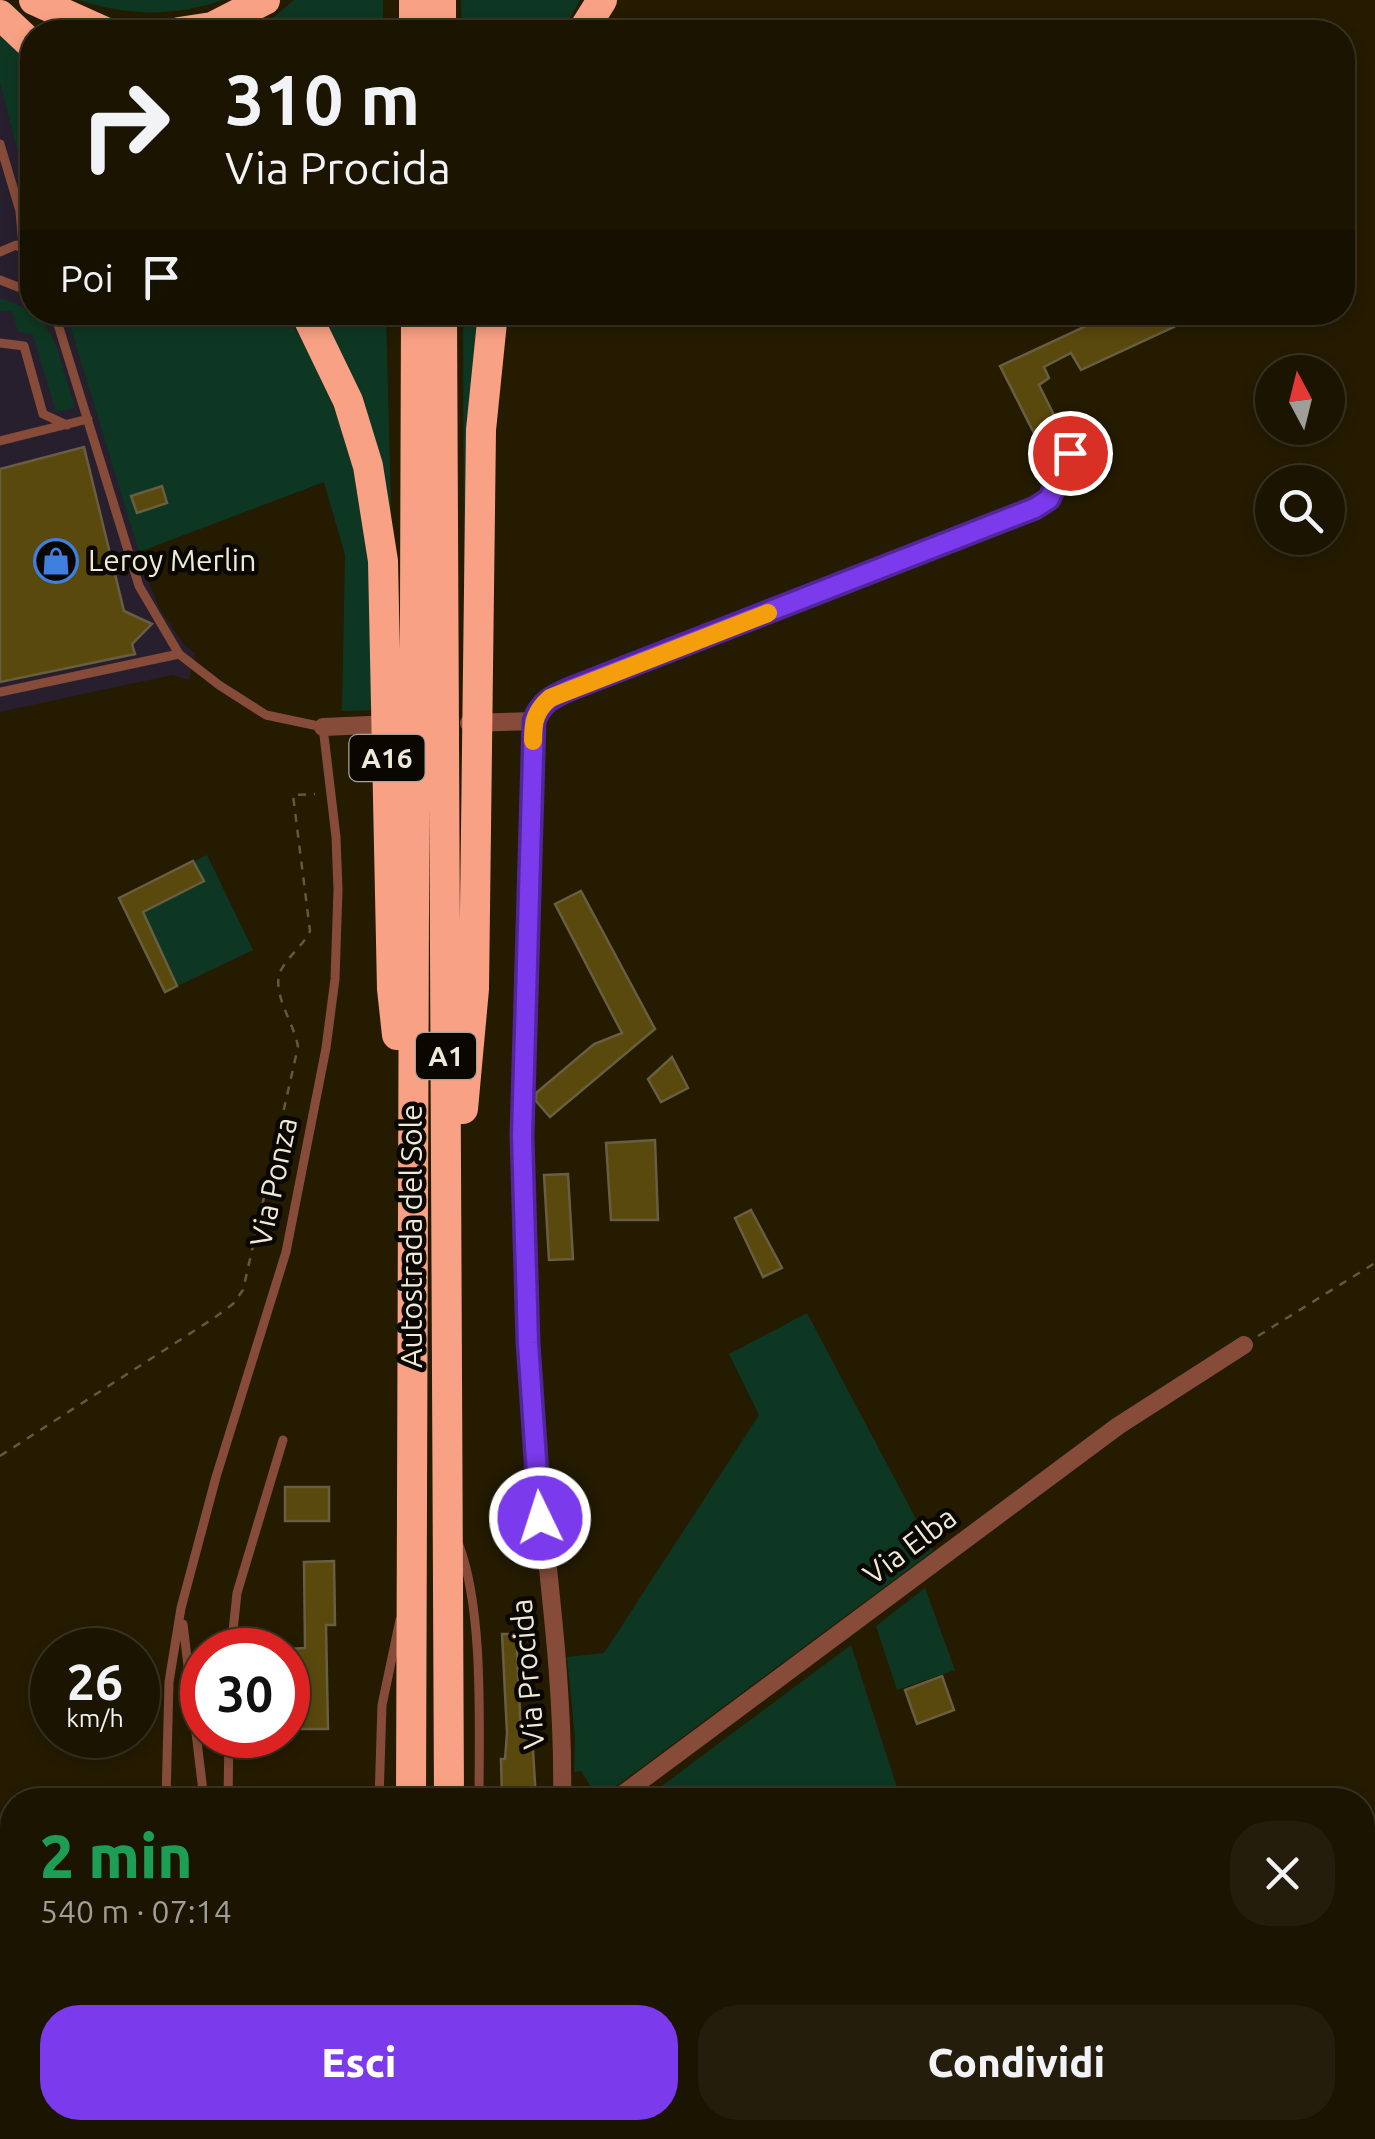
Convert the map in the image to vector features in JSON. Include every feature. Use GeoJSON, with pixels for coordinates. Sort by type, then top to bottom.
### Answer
{"type":"FeatureCollection","features":[{"type":"Feature","properties":{"kind":"highway"},"geometry":{"type":"LineString","coordinates":[[34,0],[79,20]]}},
{"type":"Feature","properties":{"kind":"highway"},"geometry":{"type":"LineString","coordinates":[[226,20],[265,0]]}},
{"type":"Feature","properties":{"kind":"highway"},"geometry":{"type":"LineString","coordinates":[[0,15],[20,34]]}},
{"type":"Feature","properties":{"kind":"highway","name":"A16"},"geometry":{"type":"LineString","coordinates":[[311,325],[348,401],[364,450],[382,561],[392,990],[414,1217]]}},
{"type":"Feature","properties":{"kind":"highway","name":"Autostrada del Sole"},"geometry":{"type":"LineString","coordinates":[[412,1788],[416,325]]}},
{"type":"Feature","properties":{"kind":"highway","name":"Autostrada del Sole"},"geometry":{"type":"LineString","coordinates":[[442,325],[449,1788]]}},
{"type":"Feature","properties":{"kind":"highway"},"geometry":{"type":"LineString","coordinates":[[446,1216],[464,1104],[474,989],[482,430],[492,325]]}},
{"type":"Feature","properties":{"kind":"street"},"geometry":{"type":"LineString","coordinates":[[323,726],[524,721],[550,698],[570,689],[1035,508],[1049,499],[1070,453]]}},
{"type":"Feature","properties":{"kind":"street","name":"Via Procida"},"geometry":{"type":"LineString","coordinates":[[524,721],[522,1135],[528,1343],[537,1479],[564,1731],[562,1788]]}},
{"type":"Feature","properties":{"kind":"street","name":"Via Elba"},"geometry":{"type":"LineString","coordinates":[[631,1788],[1118,1426],[1244,1345]]}},
{"type":"Feature","properties":{"kind":"lane"},"geometry":{"type":"LineString","coordinates":[[0,144],[20,211]]}},
{"type":"Feature","properties":{"kind":"lane"},"geometry":{"type":"LineString","coordinates":[[58,325],[139,586],[180,654],[266,715],[323,726]]}},
{"type":"Feature","properties":{"kind":"lane"},"geometry":{"type":"LineString","coordinates":[[0,343],[24,346],[44,414],[67,425]]}},
{"type":"Feature","properties":{"kind":"lane"},"geometry":{"type":"LineString","coordinates":[[20,436],[44,414]]}},
{"type":"Feature","properties":{"kind":"lane"},"geometry":{"type":"LineString","coordinates":[[0,441],[88,419]]}},
{"type":"Feature","properties":{"kind":"lane"},"geometry":{"type":"LineString","coordinates":[[0,692],[180,654]]}},
{"type":"Feature","properties":{"kind":"lane","name":"Via Ponza"},"geometry":{"type":"LineString","coordinates":[[166,1788],[169,1682],[181,1608],[216,1477],[286,1252],[320,1090],[336,979],[337,873],[323,726]]}},
{"type":"Feature","properties":{"kind":"lane"},"geometry":{"type":"LineString","coordinates":[[233,1628],[237,1593],[283,1440]]}},
{"type":"Feature","properties":{"kind":"lane"},"geometry":{"type":"LineString","coordinates":[[448,1516],[470,1575],[480,1788]]}},
{"type":"Feature","properties":{"kind":"lane"},"geometry":{"type":"LineString","coordinates":[[379,1788],[382,1706],[390,1654],[412,1584]]}},
{"type":"Feature","properties":{"kind":"lane"},"geometry":{"type":"LineString","coordinates":[[181,1608],[203,1788]]}},
{"type":"Feature","properties":{"kind":"lane"},"geometry":{"type":"LineString","coordinates":[[228,1788],[229,1758]]}},
{"type":"Feature","properties":{"kind":"path"},"geometry":{"type":"LineString","coordinates":[[0,1456],[214,1318],[244,1290],[298,1047],[278,989],[278,977],[310,931],[293,795],[331,793]]}},
{"type":"Feature","properties":{"kind":"path"},"geometry":{"type":"LineString","coordinates":[[1244,1345],[1375,1263]]}},
{"type":"Feature","properties":{"kind":"shaded area"},"geometry":{"type":"Polygon","coordinates":[[[0,83],[20,157],[20,325],[70,325],[148,581],[160,609],[184,645],[195,653],[189,680],[172,675],[0,712],[0,83]]]}},
{"type":"Feature","properties":{"kind":"green space"},"geometry":{"type":"Polygon","coordinates":[[[78,0],[223,0],[150,12],[78,0]]]}},
{"type":"Feature","properties":{"kind":"green space"},"geometry":{"type":"Polygon","coordinates":[[[294,0],[383,0],[383,20],[268,20],[294,0]]]}},
{"type":"Feature","properties":{"kind":"green space"},"geometry":{"type":"Polygon","coordinates":[[[461,0],[580,0],[569,20],[462,20],[461,0]]]}},
{"type":"Feature","properties":{"kind":"green space"},"geometry":{"type":"Polygon","coordinates":[[[0,35],[20,52],[20,160],[0,83],[0,35]]]}},
{"type":"Feature","properties":{"kind":"green space"},"geometry":{"type":"Polygon","coordinates":[[[0,298],[20,307],[20,325],[45,325],[57,349],[74,408],[56,412],[33,335],[18,331],[12,311],[0,311],[0,298]]]}},
{"type":"Feature","properties":{"kind":"green space"},"geometry":{"type":"Polygon","coordinates":[[[70,325],[293,325],[338,419],[363,505],[372,577],[376,710],[342,711],[345,555],[324,482],[139,552],[70,325]]]}},
{"type":"Feature","properties":{"kind":"green space"},"geometry":{"type":"Polygon","coordinates":[[[323,325],[386,325],[398,780],[391,551],[323,325]]]}},
{"type":"Feature","properties":{"kind":"green space"},"geometry":{"type":"Polygon","coordinates":[[[463,325],[479,325],[465,830],[463,325]]]}},
{"type":"Feature","properties":{"kind":"green space"},"geometry":{"type":"Polygon","coordinates":[[[207,855],[253,950],[165,992],[119,898],[207,855]]]}},
{"type":"Feature","properties":{"kind":"green space"},"geometry":{"type":"Polygon","coordinates":[[[807,1313],[933,1551],[614,1788],[592,1788],[581,1771],[574,1772],[575,1738],[567,1657],[604,1653],[759,1415],[729,1354],[807,1313]]]}},
{"type":"Feature","properties":{"kind":"green space"},"geometry":{"type":"Polygon","coordinates":[[[925,1588],[955,1670],[897,1690],[876,1626],[925,1588]]]}},
{"type":"Feature","properties":{"kind":"green space"},"geometry":{"type":"Polygon","coordinates":[[[851,1645],[897,1788],[659,1788],[851,1645]]]}},
{"type":"Feature","properties":{"kind":"building"},"geometry":{"type":"Polygon","coordinates":[[[1088,325],[1174,327],[1081,370],[1071,353],[1044,367],[1049,378],[1039,385],[1067,441],[1043,451],[1000,366],[1088,325]]]}},
{"type":"Feature","properties":{"kind":"building","name":"Leroy Merlin"},"geometry":{"type":"Polygon","coordinates":[[[84,447],[124,611],[152,624],[132,644],[135,654],[0,682],[0,469],[84,447]]]}},
{"type":"Feature","properties":{"kind":"building"},"geometry":{"type":"Polygon","coordinates":[[[162,486],[167,503],[137,513],[131,496],[162,486]]]}},
{"type":"Feature","properties":{"kind":"building"},"geometry":{"type":"Polygon","coordinates":[[[193,861],[204,881],[143,912],[177,986],[165,992],[119,898],[193,861]]]}},
{"type":"Feature","properties":{"kind":"building"},"geometry":{"type":"Polygon","coordinates":[[[581,891],[655,1029],[550,1117],[536,1101],[536,1093],[594,1044],[622,1033],[555,904],[581,891]]]}},
{"type":"Feature","properties":{"kind":"building"},"geometry":{"type":"Polygon","coordinates":[[[672,1057],[688,1088],[661,1102],[648,1079],[672,1057]]]}},
{"type":"Feature","properties":{"kind":"building"},"geometry":{"type":"Polygon","coordinates":[[[655,1140],[658,1220],[611,1220],[606,1143],[655,1140]]]}},
{"type":"Feature","properties":{"kind":"building"},"geometry":{"type":"Polygon","coordinates":[[[568,1174],[573,1259],[549,1260],[544,1175],[568,1174]]]}},
{"type":"Feature","properties":{"kind":"building"},"geometry":{"type":"Polygon","coordinates":[[[751,1210],[782,1268],[763,1277],[735,1218],[751,1210]]]}},
{"type":"Feature","properties":{"kind":"building"},"geometry":{"type":"Polygon","coordinates":[[[285,1487],[329,1487],[329,1521],[285,1521],[285,1487]]]}},
{"type":"Feature","properties":{"kind":"building"},"geometry":{"type":"Polygon","coordinates":[[[334,1561],[335,1625],[326,1625],[328,1729],[310,1729],[310,1628],[305,1628],[304,1562],[334,1561]]]}},
{"type":"Feature","properties":{"kind":"building"},"geometry":{"type":"Polygon","coordinates":[[[502,1634],[516,1634],[521,1733],[532,1733],[535,1788],[502,1788],[501,1759],[505,1759],[502,1634]]]}},
{"type":"Feature","properties":{"kind":"building"},"geometry":{"type":"Polygon","coordinates":[[[942,1676],[954,1710],[917,1724],[905,1690],[942,1676]]]}},
{"type":"Feature","properties":{"kind":"slow traffic"},"geometry":{"type":"LineString","coordinates":[[533,741],[539,708],[550,698],[768,613]]}},
{"type":"Feature","properties":{"kind":"place","name":"Leroy Merlin"},"geometry":{"type":"Point","coordinates":[56,561]}},
{"type":"Feature","properties":{"kind":"route"},"geometry":{"type":"LineString","coordinates":[[540,1518],[528,1343],[522,1135],[534,721],[539,708],[570,689],[1035,508],[1049,499],[1070,453]]}}]}
